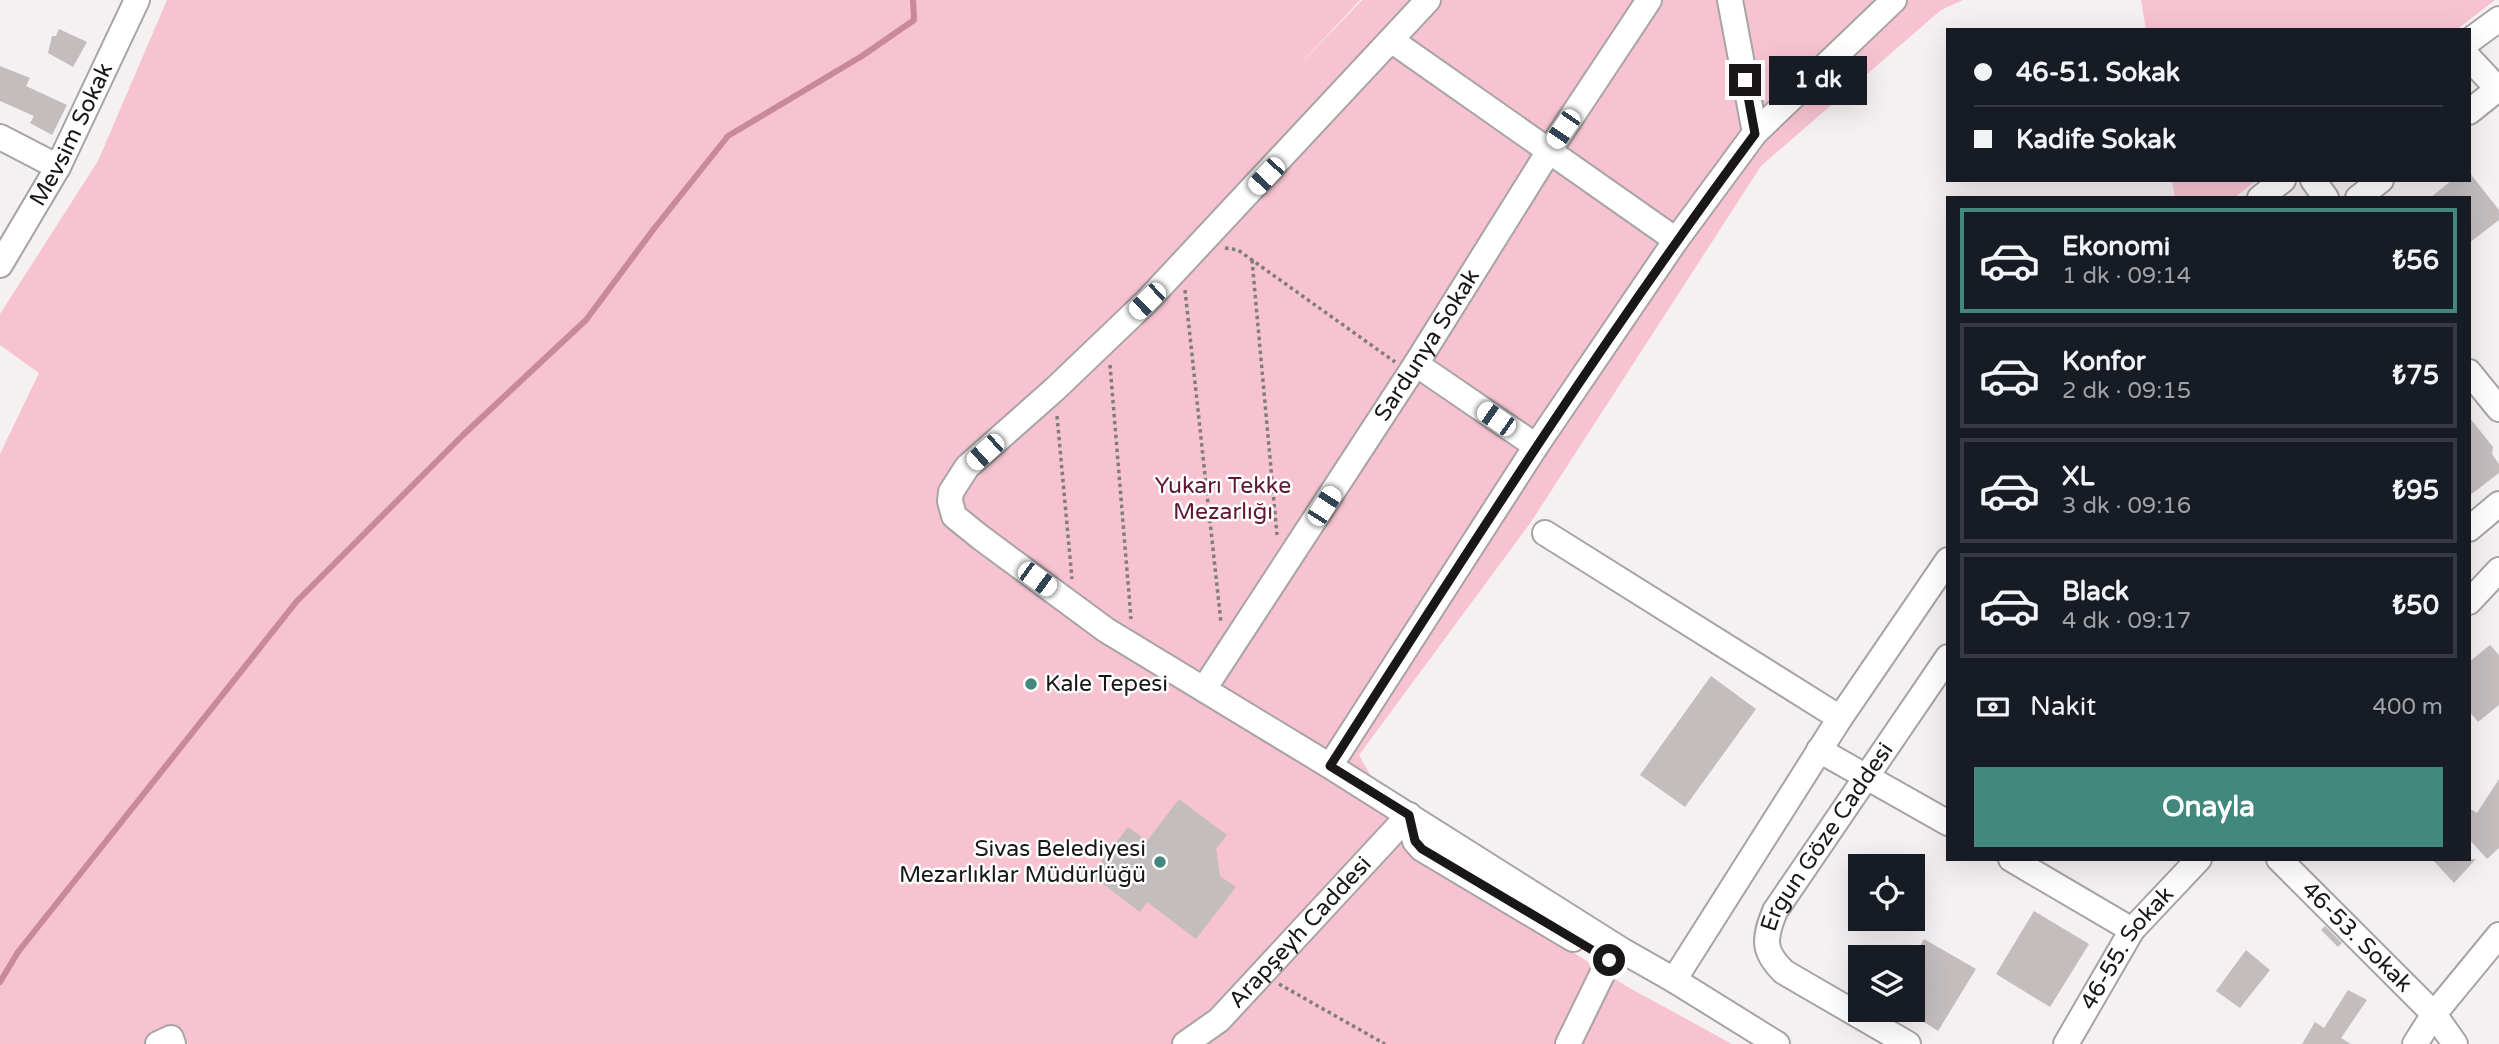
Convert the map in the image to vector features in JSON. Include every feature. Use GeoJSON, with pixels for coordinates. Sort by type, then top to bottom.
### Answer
{"type":"FeatureCollection","features":[{"type":"Feature","properties":{"kind":"street","name":"Mevsim Sokak"},"geometry":{"type":"LineString","coordinates":[[0,265],[58,167],[138,0]]}},
{"type":"Feature","properties":{"kind":"street"},"geometry":{"type":"LineString","coordinates":[[1428,0],[1188,258],[1055,389],[958,477],[950,501],[954,516],[1075,607],[1132,646],[1777,1044]]}},
{"type":"Feature","properties":{"kind":"street","name":"Sardunya Sokak"},"geometry":{"type":"LineString","coordinates":[[1204,689],[1649,0]]}},
{"type":"Feature","properties":{"kind":"street"},"geometry":{"type":"LineString","coordinates":[[1730,0],[1755,134]]}},
{"type":"Feature","properties":{"kind":"street"},"geometry":{"type":"LineString","coordinates":[[1330,766],[1536,446],[1676,240],[1755,134],[1894,0]]}},
{"type":"Feature","properties":{"kind":"street"},"geometry":{"type":"LineString","coordinates":[[2471,40],[2499,19]]}},
{"type":"Feature","properties":{"kind":"street"},"geometry":{"type":"LineString","coordinates":[[1391,40],[1676,240]]}},
{"type":"Feature","properties":{"kind":"street"},"geometry":{"type":"LineString","coordinates":[[2471,60],[2499,89],[2471,110]]}},
{"type":"Feature","properties":{"kind":"street"},"geometry":{"type":"LineString","coordinates":[[0,137],[58,167]]}},
{"type":"Feature","properties":{"kind":"street"},"geometry":{"type":"LineString","coordinates":[[2263,196],[2280,182]]}},
{"type":"Feature","properties":{"kind":"street"},"geometry":{"type":"LineString","coordinates":[[2361,196],[2378,182]]}},
{"type":"Feature","properties":{"kind":"street"},"geometry":{"type":"LineString","coordinates":[[1413,369],[1536,446]]}},
{"type":"Feature","properties":{"kind":"street"},"geometry":{"type":"LineString","coordinates":[[2471,374],[2499,409]]}},
{"type":"Feature","properties":{"kind":"street"},"geometry":{"type":"LineString","coordinates":[[2471,527],[2499,504]]}},
{"type":"Feature","properties":{"kind":"street"},"geometry":{"type":"LineString","coordinates":[[1545,533],[1839,718]]}},
{"type":"Feature","properties":{"kind":"street"},"geometry":{"type":"LineString","coordinates":[[1674,979],[1839,718],[1946,564]]}},
{"type":"Feature","properties":{"kind":"street"},"geometry":{"type":"LineString","coordinates":[[2471,600],[2499,570]]}},
{"type":"Feature","properties":{"kind":"street","name":"Ergun Göze Caddesi"},"geometry":{"type":"LineString","coordinates":[[1908,1044],[1784,972],[1768,951],[1768,928],[1775,911],[1946,660]]}},
{"type":"Feature","properties":{"kind":"street"},"geometry":{"type":"LineString","coordinates":[[1819,750],[1946,821]]}},
{"type":"Feature","properties":{"kind":"street"},"geometry":{"type":"LineString","coordinates":[[1409,815],[1415,841],[1422,849],[1748,1044]]}},
{"type":"Feature","properties":{"kind":"street","name":"Arapşeyh Caddesi"},"geometry":{"type":"LineString","coordinates":[[1185,1044],[1219,1020],[1409,815]]}},
{"type":"Feature","properties":{"kind":"street"},"geometry":{"type":"LineString","coordinates":[[2014,861],[2132,930]]}},
{"type":"Feature","properties":{"kind":"street","name":"46-55. Sokak"},"geometry":{"type":"LineString","coordinates":[[2066,1044],[2132,930],[2197,861]]}},
{"type":"Feature","properties":{"kind":"street","name":"46-53. Sokak"},"geometry":{"type":"LineString","coordinates":[[2281,861],[2434,1014],[2455,1044]]}},
{"type":"Feature","properties":{"kind":"street"},"geometry":{"type":"LineString","coordinates":[[2415,1044],[2434,1014],[2499,935]]}},
{"type":"Feature","properties":{"kind":"street"},"geometry":{"type":"LineString","coordinates":[[1568,1044],[1609,960]]}},
{"type":"Feature","properties":{"kind":"path"},"geometry":{"type":"LineString","coordinates":[[1224,658],[1188,258],[1230,248],[1252,260],[1413,369]]}},
{"type":"Feature","properties":{"kind":"path"},"geometry":{"type":"LineString","coordinates":[[1252,260],[1280,572]]}},
{"type":"Feature","properties":{"kind":"path"},"geometry":{"type":"LineString","coordinates":[[1107,339],[1132,646]]}},
{"type":"Feature","properties":{"kind":"path"},"geometry":{"type":"LineString","coordinates":[[1055,389],[1075,607]]}},
{"type":"Feature","properties":{"kind":"path"},"geometry":{"type":"LineString","coordinates":[[1262,973],[1297,996],[1385,1044]]}},
{"type":"Feature","properties":{"kind":"green space","name":"Yukarı Tekke Mezarlığı"},"geometry":{"type":"Polygon","coordinates":[[[167,0],[1360,0],[1293,72],[1362,0],[1963,0],[1941,10],[1761,166],[1531,522],[1359,755],[1413,851],[1626,986],[1732,1044],[188,1044],[182,1028],[145,1044],[0,1044],[0,454],[39,373],[0,345],[0,314],[98,161],[167,0]]]}},
{"type":"Feature","properties":{"kind":"green space"},"geometry":{"type":"Polygon","coordinates":[[[2141,0],[2495,0],[2459,28],[2146,28],[2141,0]]]}},
{"type":"Feature","properties":{"kind":"green space"},"geometry":{"type":"Polygon","coordinates":[[[2172,182],[2254,182],[2237,196],[2175,196],[2172,182]]]}},
{"type":"Feature","properties":{"kind":"building"},"geometry":{"type":"Polygon","coordinates":[[[59,29],[87,42],[73,67],[48,53],[52,36],[56,36],[59,29]]]}},
{"type":"Feature","properties":{"kind":"building"},"geometry":{"type":"Polygon","coordinates":[[[0,66],[30,78],[26,86],[67,105],[52,135],[30,123],[34,116],[0,101],[0,66]]]}},
{"type":"Feature","properties":{"kind":"building"},"geometry":{"type":"Polygon","coordinates":[[[2471,175],[2499,210],[2499,220],[2471,241],[2471,196],[2432,196],[2450,182],[2471,182],[2471,175]]]}},
{"type":"Feature","properties":{"kind":"building"},"geometry":{"type":"Polygon","coordinates":[[[2471,420],[2493,447],[2492,454],[2499,464],[2499,473],[2471,494],[2471,420]]]}},
{"type":"Feature","properties":{"kind":"building"},"geometry":{"type":"Polygon","coordinates":[[[2490,645],[2499,655],[2499,705],[2478,722],[2471,713],[2471,660],[2490,645]]]}},
{"type":"Feature","properties":{"kind":"building"},"geometry":{"type":"Polygon","coordinates":[[[1711,676],[1756,709],[1685,807],[1640,775],[1711,676]]]}},
{"type":"Feature","properties":{"kind":"building"},"geometry":{"type":"Polygon","coordinates":[[[2499,779],[2499,848],[2487,859],[2471,841],[2471,809],[2477,813],[2499,779]]]}},
{"type":"Feature","properties":{"kind":"building","name":"Sivas Belediyesi Mezarlıklar Müdürlüğü"},"geometry":{"type":"Polygon","coordinates":[[[1179,799],[1227,835],[1216,849],[1220,876],[1236,887],[1196,939],[1147,902],[1140,912],[1091,875],[1128,827],[1147,841],[1179,799]]]}},
{"type":"Feature","properties":{"kind":"building"},"geometry":{"type":"Polygon","coordinates":[[[2476,859],[2454,883],[2434,861],[2476,859]]]}},
{"type":"Feature","properties":{"kind":"building"},"geometry":{"type":"Polygon","coordinates":[[[2034,911],[2089,944],[2050,1007],[1996,974],[2034,911]]]}},
{"type":"Feature","properties":{"kind":"building"},"geometry":{"type":"Polygon","coordinates":[[[2325,926],[2342,943],[2338,947],[2321,930],[2325,926]]]}},
{"type":"Feature","properties":{"kind":"building"},"geometry":{"type":"Polygon","coordinates":[[[1924,939],[1976,969],[1938,1031],[1924,1022],[1925,945],[1921,945],[1924,939]]]}},
{"type":"Feature","properties":{"kind":"building"},"geometry":{"type":"Polygon","coordinates":[[[2246,950],[2270,970],[2240,1008],[2216,991],[2246,950]]]}},
{"type":"Feature","properties":{"kind":"building"},"geometry":{"type":"Polygon","coordinates":[[[2348,990],[2367,1000],[2341,1038],[2351,1044],[2302,1044],[2315,1022],[2324,1028],[2348,990]]]}},
{"type":"Feature","properties":{"kind":"waterway"},"geometry":{"type":"LineString","coordinates":[[0,982],[18,952],[297,601],[463,435],[586,320],[728,136],[862,56],[914,20],[913,0]]}},
{"type":"Feature","properties":{"kind":"place","name":"Kale Tepesi"},"geometry":{"type":"Point","coordinates":[1031,684]}},
{"type":"Feature","properties":{"kind":"place","name":"Sivas Belediyesi Mezarlıklar Müdürlüğü"},"geometry":{"type":"Point","coordinates":[1160,862]}},
{"type":"Feature","properties":{"kind":"route"},"geometry":{"type":"LineString","coordinates":[[1609,960],[1422,849],[1415,841],[1409,815],[1330,766],[1536,446],[1676,240],[1755,134],[1745,80]]}}]}
